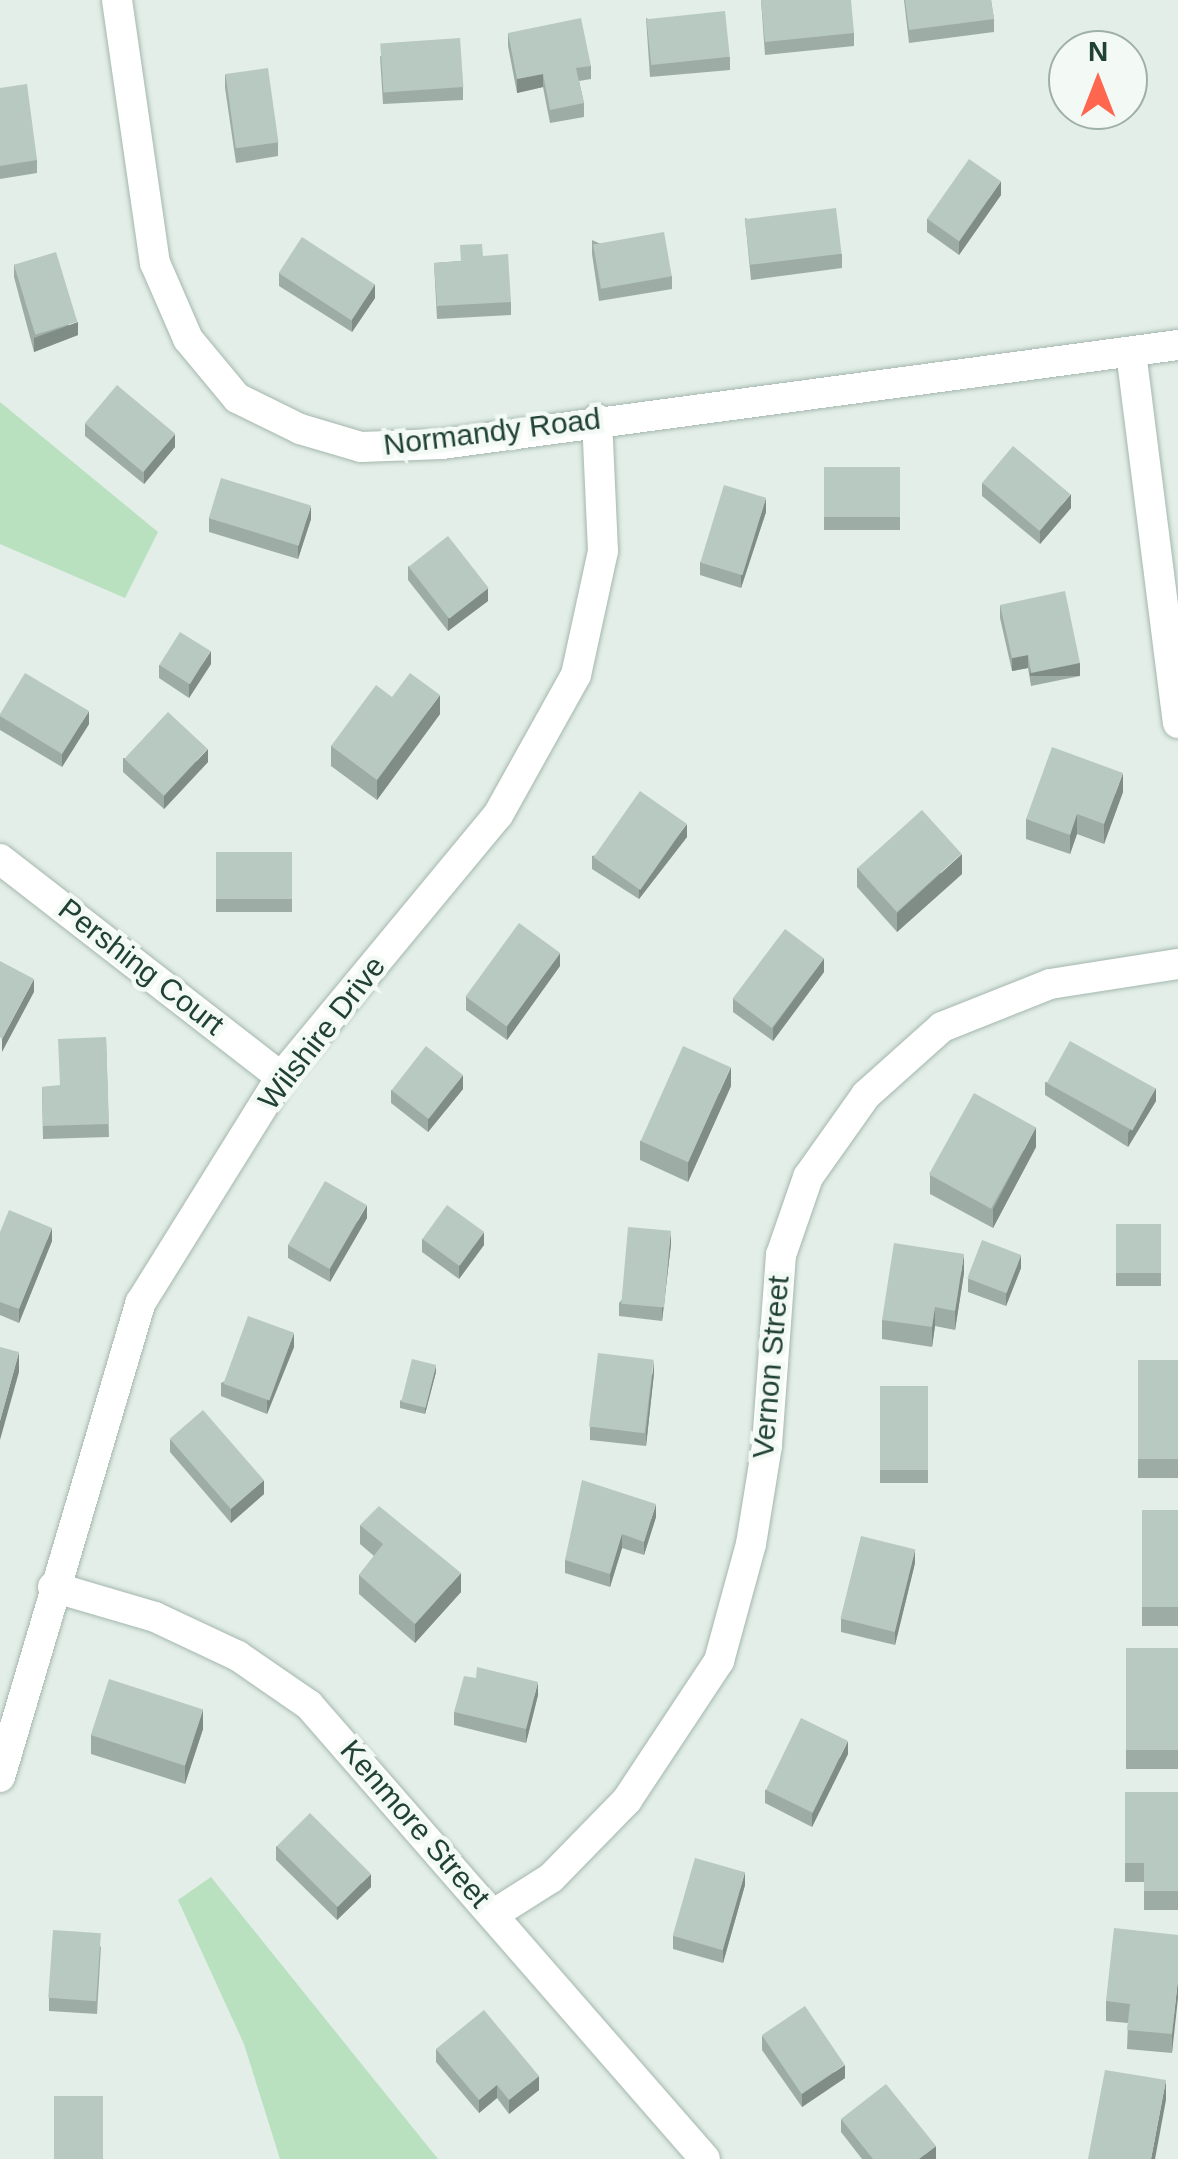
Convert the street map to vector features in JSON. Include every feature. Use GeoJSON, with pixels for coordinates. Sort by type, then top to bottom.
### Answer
{"type":"FeatureCollection","features":[{"type":"Feature","properties":{"kind":"street","name":"Normandy Road"},"geometry":{"type":"LineString","coordinates":[[118,0],[155,262],[188,339],[237,398],[300,429],[361,448],[442,444],[597,419],[1178,346]]}},
{"type":"Feature","properties":{"kind":"street"},"geometry":{"type":"LineString","coordinates":[[1131,352],[1178,723]]}},
{"type":"Feature","properties":{"kind":"street","name":"Wilshire Drive"},"geometry":{"type":"LineString","coordinates":[[0,1777],[53,1586],[141,1302],[281,1077],[498,815],[576,675],[603,551],[597,419]]}},
{"type":"Feature","properties":{"kind":"street","name":"Pershing Court"},"geometry":{"type":"LineString","coordinates":[[0,859],[281,1077]]}},
{"type":"Feature","properties":{"kind":"street","name":"Vernon Street"},"geometry":{"type":"LineString","coordinates":[[494,1914],[551,1878],[627,1800],[719,1661],[751,1544],[768,1444],[780,1255],[808,1177],[857,1109],[942,1027],[1050,984],[1178,964]]}},
{"type":"Feature","properties":{"kind":"street","name":"Kenmore Street"},"geometry":{"type":"LineString","coordinates":[[53,1586],[172,1625],[238,1656],[309,1705],[704,2159]]}},
{"type":"Feature","properties":{"kind":"green space"},"geometry":{"type":"Polygon","coordinates":[[[0,402],[158,532],[125,598],[0,544],[0,402]]]}},
{"type":"Feature","properties":{"kind":"green space"},"geometry":{"type":"Polygon","coordinates":[[[211,1877],[438,2159],[280,2159],[244,2044],[178,1900],[211,1877]]]}},
{"type":"Feature","properties":{"kind":"building"},"geometry":{"type":"Polygon","coordinates":[[[761,0],[851,0],[854,33],[765,42],[761,0]]]}},
{"type":"Feature","properties":{"kind":"building"},"geometry":{"type":"Polygon","coordinates":[[[905,0],[991,0],[994,19],[909,30],[905,0]]]}},
{"type":"Feature","properties":{"kind":"building"},"geometry":{"type":"Polygon","coordinates":[[[725,11],[730,57],[651,65],[646,19],[725,11]]]}},
{"type":"Feature","properties":{"kind":"building"},"geometry":{"type":"Polygon","coordinates":[[[581,18],[591,66],[576,68],[584,103],[550,110],[543,74],[517,79],[508,33],[581,18]]]}},
{"type":"Feature","properties":{"kind":"building"},"geometry":{"type":"Polygon","coordinates":[[[460,38],[463,87],[384,92],[380,44],[460,38]]]}},
{"type":"Feature","properties":{"kind":"building"},"geometry":{"type":"Polygon","coordinates":[[[268,68],[278,142],[236,148],[225,74],[268,68]]]}},
{"type":"Feature","properties":{"kind":"building"},"geometry":{"type":"Polygon","coordinates":[[[27,84],[37,160],[0,166],[0,88],[27,84]]]}},
{"type":"Feature","properties":{"kind":"building"},"geometry":{"type":"Polygon","coordinates":[[[969,159],[1001,181],[959,241],[927,219],[969,159]]]}},
{"type":"Feature","properties":{"kind":"building"},"geometry":{"type":"Polygon","coordinates":[[[836,208],[842,254],[750,265],[745,219],[836,208]]]}},
{"type":"Feature","properties":{"kind":"building"},"geometry":{"type":"Polygon","coordinates":[[[664,232],[672,276],[601,289],[593,245],[664,232]]]}},
{"type":"Feature","properties":{"kind":"building"},"geometry":{"type":"Polygon","coordinates":[[[302,237],[375,284],[352,320],[279,273],[302,237]]]}},
{"type":"Feature","properties":{"kind":"building"},"geometry":{"type":"Polygon","coordinates":[[[482,244],[483,256],[508,254],[511,302],[437,306],[434,263],[461,261],[460,245],[482,244]]]}},
{"type":"Feature","properties":{"kind":"building"},"geometry":{"type":"Polygon","coordinates":[[[56,252],[77,322],[35,335],[14,265],[56,252]]]}},
{"type":"Feature","properties":{"kind":"building"},"geometry":{"type":"Polygon","coordinates":[[[117,385],[175,434],[143,472],[85,423],[117,385]]]}},
{"type":"Feature","properties":{"kind":"building"},"geometry":{"type":"Polygon","coordinates":[[[1013,446],[1070,494],[1040,531],[982,483],[1013,446]]]}},
{"type":"Feature","properties":{"kind":"building"},"geometry":{"type":"Polygon","coordinates":[[[824,467],[900,467],[900,517],[824,517],[824,467]]]}},
{"type":"Feature","properties":{"kind":"building"},"geometry":{"type":"Polygon","coordinates":[[[221,478],[311,505],[299,546],[209,518],[221,478]]]}},
{"type":"Feature","properties":{"kind":"building"},"geometry":{"type":"Polygon","coordinates":[[[724,485],[766,498],[742,575],[700,562],[724,485]]]}},
{"type":"Feature","properties":{"kind":"building"},"geometry":{"type":"Polygon","coordinates":[[[448,536],[489,588],[449,619],[409,567],[448,536]]]}},
{"type":"Feature","properties":{"kind":"building"},"geometry":{"type":"Polygon","coordinates":[[[1065,591],[1080,663],[1031,673],[1028,655],[1012,658],[1000,605],[1065,591]]]}},
{"type":"Feature","properties":{"kind":"building"},"geometry":{"type":"Polygon","coordinates":[[[180,632],[211,651],[190,684],[159,665],[180,632]]]}},
{"type":"Feature","properties":{"kind":"building"},"geometry":{"type":"Polygon","coordinates":[[[25,673],[89,711],[62,754],[0,716],[25,673]]]}},
{"type":"Feature","properties":{"kind":"building"},"geometry":{"type":"Polygon","coordinates":[[[410,673],[440,695],[377,780],[331,746],[376,685],[392,697],[410,673]]]}},
{"type":"Feature","properties":{"kind":"building"},"geometry":{"type":"Polygon","coordinates":[[[168,712],[207,749],[164,796],[124,759],[168,712]]]}},
{"type":"Feature","properties":{"kind":"building"},"geometry":{"type":"Polygon","coordinates":[[[1052,747],[1123,773],[1104,824],[1077,814],[1070,835],[1026,819],[1052,747]]]}},
{"type":"Feature","properties":{"kind":"building"},"geometry":{"type":"Polygon","coordinates":[[[640,791],[687,824],[640,890],[594,857],[640,791]]]}},
{"type":"Feature","properties":{"kind":"building"},"geometry":{"type":"Polygon","coordinates":[[[922,810],[961,854],[897,912],[857,868],[922,810]]]}},
{"type":"Feature","properties":{"kind":"building"},"geometry":{"type":"Polygon","coordinates":[[[216,852],[292,852],[292,899],[216,899],[216,852]]]}},
{"type":"Feature","properties":{"kind":"building"},"geometry":{"type":"Polygon","coordinates":[[[519,923],[560,953],[507,1027],[466,997],[519,923]]]}},
{"type":"Feature","properties":{"kind":"building"},"geometry":{"type":"Polygon","coordinates":[[[785,929],[824,958],[772,1028],[733,998],[785,929]]]}},
{"type":"Feature","properties":{"kind":"building"},"geometry":{"type":"Polygon","coordinates":[[[0,961],[34,979],[2,1039],[0,1037],[0,961]]]}},
{"type":"Feature","properties":{"kind":"building"},"geometry":{"type":"Polygon","coordinates":[[[106,1037],[109,1124],[43,1126],[42,1087],[60,1085],[58,1039],[106,1037]]]}},
{"type":"Feature","properties":{"kind":"building"},"geometry":{"type":"Polygon","coordinates":[[[1070,1041],[1156,1089],[1132,1130],[1047,1083],[1070,1041]]]}},
{"type":"Feature","properties":{"kind":"building"},"geometry":{"type":"Polygon","coordinates":[[[426,1046],[463,1075],[429,1119],[392,1090],[426,1046]]]}},
{"type":"Feature","properties":{"kind":"building"},"geometry":{"type":"Polygon","coordinates":[[[683,1046],[731,1067],[688,1162],[641,1141],[683,1046]]]}},
{"type":"Feature","properties":{"kind":"building"},"geometry":{"type":"Polygon","coordinates":[[[974,1093],[1036,1127],[991,1209],[929,1174],[974,1093]]]}},
{"type":"Feature","properties":{"kind":"building"},"geometry":{"type":"Polygon","coordinates":[[[325,1181],[367,1205],[330,1269],[288,1245],[325,1181]]]}},
{"type":"Feature","properties":{"kind":"building"},"geometry":{"type":"Polygon","coordinates":[[[447,1205],[484,1232],[460,1266],[422,1239],[447,1205]]]}},
{"type":"Feature","properties":{"kind":"building"},"geometry":{"type":"Polygon","coordinates":[[[9,1210],[52,1228],[19,1309],[0,1302],[0,1232],[9,1210]]]}},
{"type":"Feature","properties":{"kind":"building"},"geometry":{"type":"Polygon","coordinates":[[[1116,1224],[1161,1224],[1161,1273],[1116,1273],[1116,1224]]]}},
{"type":"Feature","properties":{"kind":"building"},"geometry":{"type":"Polygon","coordinates":[[[628,1227],[671,1231],[664,1307],[621,1304],[628,1227]]]}},
{"type":"Feature","properties":{"kind":"building"},"geometry":{"type":"Polygon","coordinates":[[[982,1240],[1021,1255],[1007,1293],[967,1278],[982,1240]]]}},
{"type":"Feature","properties":{"kind":"building"},"geometry":{"type":"Polygon","coordinates":[[[894,1243],[964,1254],[955,1311],[935,1307],[932,1327],[882,1320],[894,1243]]]}},
{"type":"Feature","properties":{"kind":"building"},"geometry":{"type":"Polygon","coordinates":[[[248,1316],[294,1333],[269,1400],[223,1384],[248,1316]]]}},
{"type":"Feature","properties":{"kind":"building"},"geometry":{"type":"Polygon","coordinates":[[[0,1347],[19,1352],[0,1421],[0,1347]]]}},
{"type":"Feature","properties":{"kind":"building"},"geometry":{"type":"Polygon","coordinates":[[[598,1353],[654,1360],[645,1433],[589,1426],[598,1353]]]}},
{"type":"Feature","properties":{"kind":"building"},"geometry":{"type":"Polygon","coordinates":[[[412,1359],[436,1365],[426,1408],[401,1402],[412,1359]]]}},
{"type":"Feature","properties":{"kind":"building"},"geometry":{"type":"Polygon","coordinates":[[[1138,1360],[1178,1360],[1178,1459],[1138,1459],[1138,1360]]]}},
{"type":"Feature","properties":{"kind":"building"},"geometry":{"type":"Polygon","coordinates":[[[880,1386],[928,1386],[928,1470],[880,1470],[880,1386]]]}},
{"type":"Feature","properties":{"kind":"building"},"geometry":{"type":"Polygon","coordinates":[[[203,1410],[264,1480],[231,1509],[170,1439],[203,1410]]]}},
{"type":"Feature","properties":{"kind":"building"},"geometry":{"type":"Polygon","coordinates":[[[582,1480],[656,1504],[644,1542],[622,1534],[610,1574],[565,1560],[582,1480]]]}},
{"type":"Feature","properties":{"kind":"building"},"geometry":{"type":"Polygon","coordinates":[[[379,1506],[461,1573],[415,1624],[359,1575],[383,1544],[360,1525],[379,1506]]]}},
{"type":"Feature","properties":{"kind":"building"},"geometry":{"type":"Polygon","coordinates":[[[1142,1510],[1178,1510],[1178,1607],[1142,1607],[1142,1510]]]}},
{"type":"Feature","properties":{"kind":"building"},"geometry":{"type":"Polygon","coordinates":[[[861,1536],[915,1550],[895,1632],[840,1618],[861,1536]]]}},
{"type":"Feature","properties":{"kind":"building"},"geometry":{"type":"Polygon","coordinates":[[[1126,1648],[1178,1648],[1178,1750],[1126,1750],[1126,1648]]]}},
{"type":"Feature","properties":{"kind":"building"},"geometry":{"type":"Polygon","coordinates":[[[477,1667],[538,1682],[526,1729],[454,1712],[464,1676],[476,1678],[477,1667]]]}},
{"type":"Feature","properties":{"kind":"building"},"geometry":{"type":"Polygon","coordinates":[[[109,1679],[203,1710],[185,1766],[91,1735],[109,1679]]]}},
{"type":"Feature","properties":{"kind":"building"},"geometry":{"type":"Polygon","coordinates":[[[801,1718],[848,1741],[813,1813],[766,1790],[801,1718]]]}},
{"type":"Feature","properties":{"kind":"building"},"geometry":{"type":"Polygon","coordinates":[[[1125,1792],[1178,1792],[1178,1891],[1144,1891],[1144,1863],[1125,1863],[1125,1792]]]}},
{"type":"Feature","properties":{"kind":"building"},"geometry":{"type":"Polygon","coordinates":[[[310,1813],[371,1874],[338,1907],[277,1846],[310,1813]]]}},
{"type":"Feature","properties":{"kind":"building"},"geometry":{"type":"Polygon","coordinates":[[[695,1858],[745,1872],[723,1950],[673,1936],[695,1858]]]}},
{"type":"Feature","properties":{"kind":"building"},"geometry":{"type":"Polygon","coordinates":[[[1114,1928],[1178,1935],[1172,2034],[1127,2030],[1130,2004],[1106,2001],[1114,1928]]]}},
{"type":"Feature","properties":{"kind":"building"},"geometry":{"type":"Polygon","coordinates":[[[53,1930],[101,1933],[96,2001],[48,1998],[53,1930]]]}},
{"type":"Feature","properties":{"kind":"building"},"geometry":{"type":"Polygon","coordinates":[[[805,2006],[845,2065],[802,2094],[762,2035],[805,2006]]]}},
{"type":"Feature","properties":{"kind":"building"},"geometry":{"type":"Polygon","coordinates":[[[484,2010],[539,2076],[509,2100],[497,2085],[479,2100],[436,2049],[484,2010]]]}},
{"type":"Feature","properties":{"kind":"building"},"geometry":{"type":"Polygon","coordinates":[[[1105,2070],[1166,2080],[1151,2159],[1088,2159],[1105,2070]]]}},
{"type":"Feature","properties":{"kind":"building"},"geometry":{"type":"Polygon","coordinates":[[[886,2084],[936,2146],[919,2159],[873,2159],[841,2119],[886,2084]]]}},
{"type":"Feature","properties":{"kind":"building"},"geometry":{"type":"Polygon","coordinates":[[[54,2096],[103,2096],[103,2159],[54,2159],[54,2096]]]}}]}
